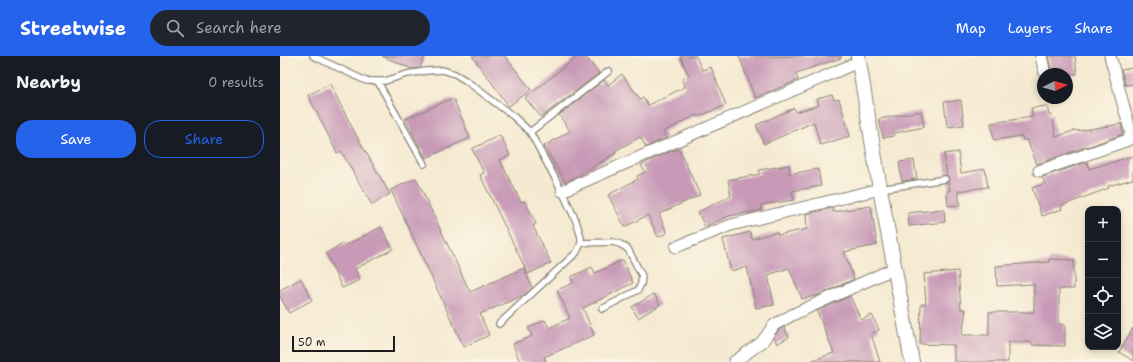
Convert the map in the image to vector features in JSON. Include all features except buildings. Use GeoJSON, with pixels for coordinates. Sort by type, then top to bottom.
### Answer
{"type":"FeatureCollection","features":[{"type":"Feature","properties":{"kind":"street"},"geometry":{"type":"LineString","coordinates":[[1042,56],[1044,68]]}},
{"type":"Feature","properties":{"kind":"street"},"geometry":{"type":"LineString","coordinates":[[1039,171],[1130,138],[1131,134],[1110,56]]}},
{"type":"Feature","properties":{"kind":"street"},"geometry":{"type":"LineString","coordinates":[[562,191],[858,59],[912,362]]}},
{"type":"Feature","properties":{"kind":"street"},"geometry":{"type":"LineString","coordinates":[[676,247],[731,225],[880,189]]}},
{"type":"Feature","properties":{"kind":"street"},"geometry":{"type":"LineString","coordinates":[[734,362],[762,342],[774,324],[895,268]]}},
{"type":"Feature","properties":{"kind":"lane"},"geometry":{"type":"LineString","coordinates":[[313,56],[366,81],[385,81],[407,74],[426,71],[443,70],[455,74],[466,80],[513,116],[530,132],[562,191],[576,221],[581,237],[581,243],[577,252],[499,324]]}},
{"type":"Feature","properties":{"kind":"lane"},"geometry":{"type":"LineString","coordinates":[[530,132],[609,71]]}},
{"type":"Feature","properties":{"kind":"lane"},"geometry":{"type":"LineString","coordinates":[[378,82],[424,164]]}},
{"type":"Feature","properties":{"kind":"lane"},"geometry":{"type":"LineString","coordinates":[[880,189],[945,179]]}},
{"type":"Feature","properties":{"kind":"lane"},"geometry":{"type":"LineString","coordinates":[[581,243],[613,242],[620,244],[628,249],[642,276],[641,284],[638,290],[602,308]]}}]}
